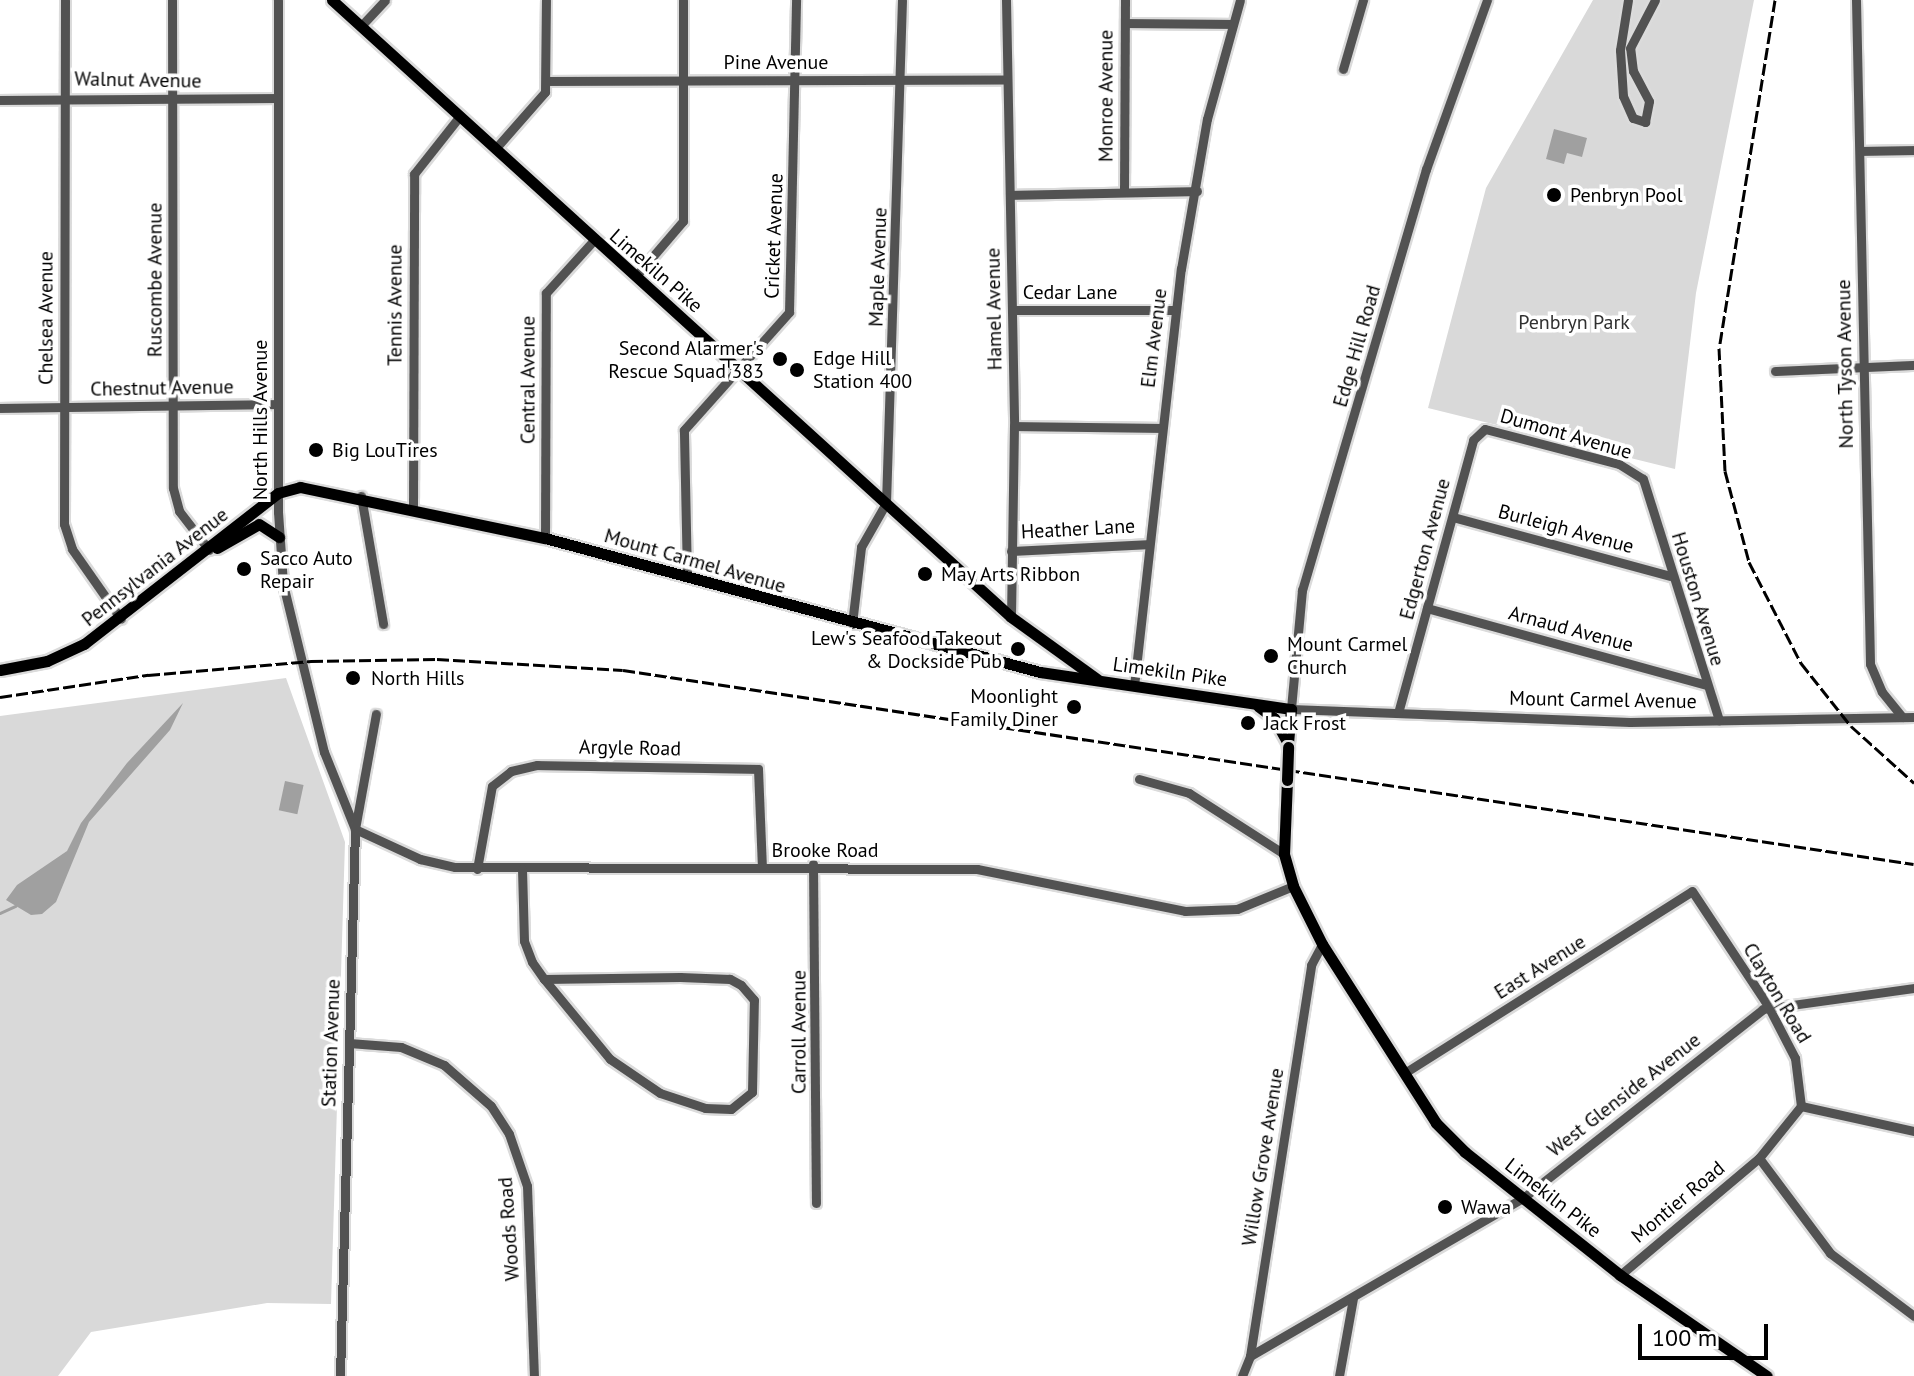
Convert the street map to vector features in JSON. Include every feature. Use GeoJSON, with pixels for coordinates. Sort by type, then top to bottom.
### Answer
{"type":"FeatureCollection","features":[{"type":"Feature","properties":{"kind":"main road","name":"Limekiln Pike"},"geometry":{"type":"LineString","coordinates":[[332,0],[1054,653],[1102,682],[1291,709],[1284,854],[1293,886],[1322,944],[1436,1123],[1523,1198],[1620,1275],[1767,1376]]}},
{"type":"Feature","properties":{"kind":"main road","name":"Mount Carmel Avenue"},"geometry":{"type":"LineString","coordinates":[[278,493],[300,487],[361,496],[545,538],[852,624],[1040,672],[1102,682]]}},
{"type":"Feature","properties":{"kind":"main road","name":"Pennsylvania Avenue"},"geometry":{"type":"LineString","coordinates":[[0,670],[47,661],[121,619],[278,493]]}},
{"type":"Feature","properties":{"kind":"main road"},"geometry":{"type":"LineString","coordinates":[[209,550],[259,524],[279,537]]}},
{"type":"Feature","properties":{"kind":"main road"},"geometry":{"type":"LineString","coordinates":[[1254,703],[1274,718],[1288,745]]}},
{"type":"Feature","properties":{"kind":"street","name":"Chelsea Avenue"},"geometry":{"type":"LineString","coordinates":[[65,0],[63,408],[66,537],[121,619]]}},
{"type":"Feature","properties":{"kind":"street","name":"Ruscombe Avenue"},"geometry":{"type":"LineString","coordinates":[[172,0],[174,497],[209,550]]}},
{"type":"Feature","properties":{"kind":"street","name":"North Hills Avenue"},"geometry":{"type":"LineString","coordinates":[[278,0],[277,404],[279,537],[283,584],[314,715],[355,829]]}},
{"type":"Feature","properties":{"kind":"street"},"geometry":{"type":"LineString","coordinates":[[361,26],[385,0]]}},
{"type":"Feature","properties":{"kind":"street"},"geometry":{"type":"LineString","coordinates":[[495,149],[545,92],[546,0]]}},
{"type":"Feature","properties":{"kind":"street"},"geometry":{"type":"LineString","coordinates":[[636,276],[683,221],[683,0]]}},
{"type":"Feature","properties":{"kind":"street","name":"Cricket Avenue"},"geometry":{"type":"LineString","coordinates":[[687,577],[684,430],[789,312],[797,81],[796,0]]}},
{"type":"Feature","properties":{"kind":"street","name":"Maple Avenue"},"geometry":{"type":"LineString","coordinates":[[852,624],[861,547],[886,503],[903,79],[902,0]]}},
{"type":"Feature","properties":{"kind":"street","name":"Hamel Avenue"},"geometry":{"type":"LineString","coordinates":[[1006,0],[1014,426],[1011,617]]}},
{"type":"Feature","properties":{"kind":"street","name":"Monroe Avenue"},"geometry":{"type":"LineString","coordinates":[[1124,192],[1125,0]]}},
{"type":"Feature","properties":{"kind":"street","name":"Elm Avenue"},"geometry":{"type":"LineString","coordinates":[[1134,686],[1147,544],[1176,310],[1207,119],[1240,0]]}},
{"type":"Feature","properties":{"kind":"street"},"geometry":{"type":"LineString","coordinates":[[1343,69],[1363,0]]}},
{"type":"Feature","properties":{"kind":"street","name":"Edge Hill Road"},"geometry":{"type":"LineString","coordinates":[[1291,709],[1302,590],[1426,169],[1487,0]]}},
{"type":"Feature","properties":{"kind":"street"},"geometry":{"type":"LineString","coordinates":[[1628,0],[1620,50],[1623,96],[1633,118],[1645,122],[1649,101],[1633,71],[1630,48],[1655,0]]}},
{"type":"Feature","properties":{"kind":"street","name":"North Tyson Avenue"},"geometry":{"type":"LineString","coordinates":[[1856,0],[1862,151],[1870,664],[1882,692],[1902,717]]}},
{"type":"Feature","properties":{"kind":"street"},"geometry":{"type":"LineString","coordinates":[[1125,23],[1233,24]]}},
{"type":"Feature","properties":{"kind":"street","name":"Pine Avenue"},"geometry":{"type":"LineString","coordinates":[[546,81],[1006,79]]}},
{"type":"Feature","properties":{"kind":"street","name":"Walnut Avenue"},"geometry":{"type":"LineString","coordinates":[[0,100],[66,97],[173,101],[276,98]]}},
{"type":"Feature","properties":{"kind":"street","name":"Tennis Avenue"},"geometry":{"type":"LineString","coordinates":[[413,508],[414,174],[459,117]]}},
{"type":"Feature","properties":{"kind":"street"},"geometry":{"type":"LineString","coordinates":[[1862,151],[1914,150]]}},
{"type":"Feature","properties":{"kind":"street"},"geometry":{"type":"LineString","coordinates":[[1010,195],[1197,191]]}},
{"type":"Feature","properties":{"kind":"street","name":"Central Avenue"},"geometry":{"type":"LineString","coordinates":[[545,538],[546,293],[594,240]]}},
{"type":"Feature","properties":{"kind":"street","name":"Cedar Lane"},"geometry":{"type":"LineString","coordinates":[[1012,310],[1176,310]]}},
{"type":"Feature","properties":{"kind":"street"},"geometry":{"type":"LineString","coordinates":[[1775,371],[1914,365]]}},
{"type":"Feature","properties":{"kind":"street","name":"Chestnut Avenue"},"geometry":{"type":"LineString","coordinates":[[0,408],[277,404]]}},
{"type":"Feature","properties":{"kind":"street"},"geometry":{"type":"LineString","coordinates":[[1014,426],[1160,428]]}},
{"type":"Feature","properties":{"kind":"street","name":"Dumont Avenue"},"geometry":{"type":"LineString","coordinates":[[1473,440],[1478,432],[1493,430],[1619,464],[1646,487]]}},
{"type":"Feature","properties":{"kind":"street","name":"Edgerton Avenue"},"geometry":{"type":"LineString","coordinates":[[1398,713],[1473,440]]}},
{"type":"Feature","properties":{"kind":"street","name":"Houston Avenue"},"geometry":{"type":"LineString","coordinates":[[1646,487],[1670,576],[1719,720]]}},
{"type":"Feature","properties":{"kind":"street"},"geometry":{"type":"LineString","coordinates":[[361,496],[383,624]]}},
{"type":"Feature","properties":{"kind":"street","name":"Burleigh Avenue"},"geometry":{"type":"LineString","coordinates":[[1453,517],[1670,576]]}},
{"type":"Feature","properties":{"kind":"street","name":"Heather Lane"},"geometry":{"type":"LineString","coordinates":[[1011,551],[1147,544]]}},
{"type":"Feature","properties":{"kind":"street","name":"Arnaud Avenue"},"geometry":{"type":"LineString","coordinates":[[1427,608],[1706,685]]}},
{"type":"Feature","properties":{"kind":"street","name":"Mount Carmel Avenue"},"geometry":{"type":"LineString","coordinates":[[1291,709],[1719,720],[1914,717]]}},
{"type":"Feature","properties":{"kind":"street","name":"Station Avenue"},"geometry":{"type":"LineString","coordinates":[[340,1376],[355,829],[376,714]]}},
{"type":"Feature","properties":{"kind":"street","name":"Argyle Road"},"geometry":{"type":"LineString","coordinates":[[477,869],[492,786],[511,771],[537,765],[758,769],[762,868]]}},
{"type":"Feature","properties":{"kind":"street"},"geometry":{"type":"LineString","coordinates":[[1139,779],[1189,793],[1284,854]]}},
{"type":"Feature","properties":{"kind":"street","name":"Brooke Road"},"geometry":{"type":"LineString","coordinates":[[355,829],[420,859],[477,869],[762,868],[813,864],[977,869],[1203,912],[1256,904],[1293,886]]}},
{"type":"Feature","properties":{"kind":"street","name":"Carroll Avenue"},"geometry":{"type":"LineString","coordinates":[[813,864],[816,1203]]}},
{"type":"Feature","properties":{"kind":"street"},"geometry":{"type":"LineString","coordinates":[[522,869],[524,941],[544,979],[627,1074],[660,1093],[705,1108],[731,1109],[745,1100],[755,1082],[754,1000],[741,985],[693,977],[544,979]]}},
{"type":"Feature","properties":{"kind":"street","name":"Clayton Road"},"geometry":{"type":"LineString","coordinates":[[1692,891],[1768,1006],[1795,1058],[1801,1106]]}},
{"type":"Feature","properties":{"kind":"street","name":"East Avenue"},"geometry":{"type":"LineString","coordinates":[[1406,1072],[1692,891]]}},
{"type":"Feature","properties":{"kind":"street","name":"Willow Grove Avenue"},"geometry":{"type":"LineString","coordinates":[[1242,1376],[1250,1356],[1307,989],[1322,944]]}},
{"type":"Feature","properties":{"kind":"street"},"geometry":{"type":"LineString","coordinates":[[1768,1006],[1914,988]]}},
{"type":"Feature","properties":{"kind":"street","name":"West Glenside Avenue"},"geometry":{"type":"LineString","coordinates":[[1250,1356],[1523,1198],[1768,1006]]}},
{"type":"Feature","properties":{"kind":"street","name":"Woods Road"},"geometry":{"type":"LineString","coordinates":[[349,1043],[401,1047],[444,1065],[491,1106],[509,1134],[527,1186],[534,1376]]}},
{"type":"Feature","properties":{"kind":"street"},"geometry":{"type":"LineString","coordinates":[[1914,1131],[1801,1106],[1759,1158],[1830,1253],[1914,1316]]}},
{"type":"Feature","properties":{"kind":"street","name":"Montier Road"},"geometry":{"type":"LineString","coordinates":[[1620,1275],[1759,1158]]}},
{"type":"Feature","properties":{"kind":"street"},"geometry":{"type":"LineString","coordinates":[[1339,1376],[1353,1298]]}},
{"type":"Feature","properties":{"kind":"green space","name":"Penbryn Park"},"geometry":{"type":"Polygon","coordinates":[[[1593,0],[1754,0],[1696,293],[1675,469],[1428,408],[1486,188],[1593,0]]]}},
{"type":"Feature","properties":{"kind":"green space"},"geometry":{"type":"Polygon","coordinates":[[[286,678],[345,842],[331,1304],[267,1303],[91,1332],[58,1376],[0,1376],[0,716],[286,678]]]}},
{"type":"Feature","properties":{"kind":"shaded area"},"geometry":{"type":"Polygon","coordinates":[[[1554,129],[1587,138],[1582,157],[1567,153],[1564,164],[1546,159],[1554,129]]]}},
{"type":"Feature","properties":{"kind":"shaded area"},"geometry":{"type":"Polygon","coordinates":[[[183,703],[170,730],[89,822],[56,902],[42,914],[31,915],[6,900],[17,885],[67,851],[81,823],[127,763],[183,703]]]}},
{"type":"Feature","properties":{"kind":"shaded area"},"geometry":{"type":"Polygon","coordinates":[[[285,781],[304,785],[297,814],[279,810],[285,781]]]}},
{"type":"Feature","properties":{"kind":"waterway"},"geometry":{"type":"LineString","coordinates":[[0,913],[15,906]]}},
{"type":"Feature","properties":{"kind":"railway"},"geometry":{"type":"LineString","coordinates":[[1775,0],[1719,348],[1725,471],[1749,562],[1801,663],[1851,726],[1914,783]]}},
{"type":"Feature","properties":{"kind":"railway"},"geometry":{"type":"LineString","coordinates":[[0,697],[148,675],[311,661],[437,659],[623,670],[1914,864]]}},
{"type":"Feature","properties":{"kind":"place","name":"Penbryn Pool"},"geometry":{"type":"Point","coordinates":[1554,195]}},
{"type":"Feature","properties":{"kind":"place","name":"Second Alarmer's Rescue Squad 383"},"geometry":{"type":"Point","coordinates":[780,359]}},
{"type":"Feature","properties":{"kind":"place","name":"Edge Hill Station 400"},"geometry":{"type":"Point","coordinates":[797,370]}},
{"type":"Feature","properties":{"kind":"place","name":"Big LouTires"},"geometry":{"type":"Point","coordinates":[316,450]}},
{"type":"Feature","properties":{"kind":"place","name":"Sacco Auto Repair"},"geometry":{"type":"Point","coordinates":[244,569]}},
{"type":"Feature","properties":{"kind":"place","name":"May Arts Ribbon"},"geometry":{"type":"Point","coordinates":[925,574]}},
{"type":"Feature","properties":{"kind":"place","name":"Lew's Seafood Takeout & Dockside Pub"},"geometry":{"type":"Point","coordinates":[1018,649]}},
{"type":"Feature","properties":{"kind":"place","name":"Mount Carmel Church"},"geometry":{"type":"Point","coordinates":[1271,656]}},
{"type":"Feature","properties":{"kind":"place","name":"North Hills"},"geometry":{"type":"Point","coordinates":[353,678]}},
{"type":"Feature","properties":{"kind":"place","name":"Moonlight Family Diner"},"geometry":{"type":"Point","coordinates":[1074,707]}},
{"type":"Feature","properties":{"kind":"place","name":"Jack Frost"},"geometry":{"type":"Point","coordinates":[1248,723]}},
{"type":"Feature","properties":{"kind":"place","name":"Wawa"},"geometry":{"type":"Point","coordinates":[1445,1207]}}]}
